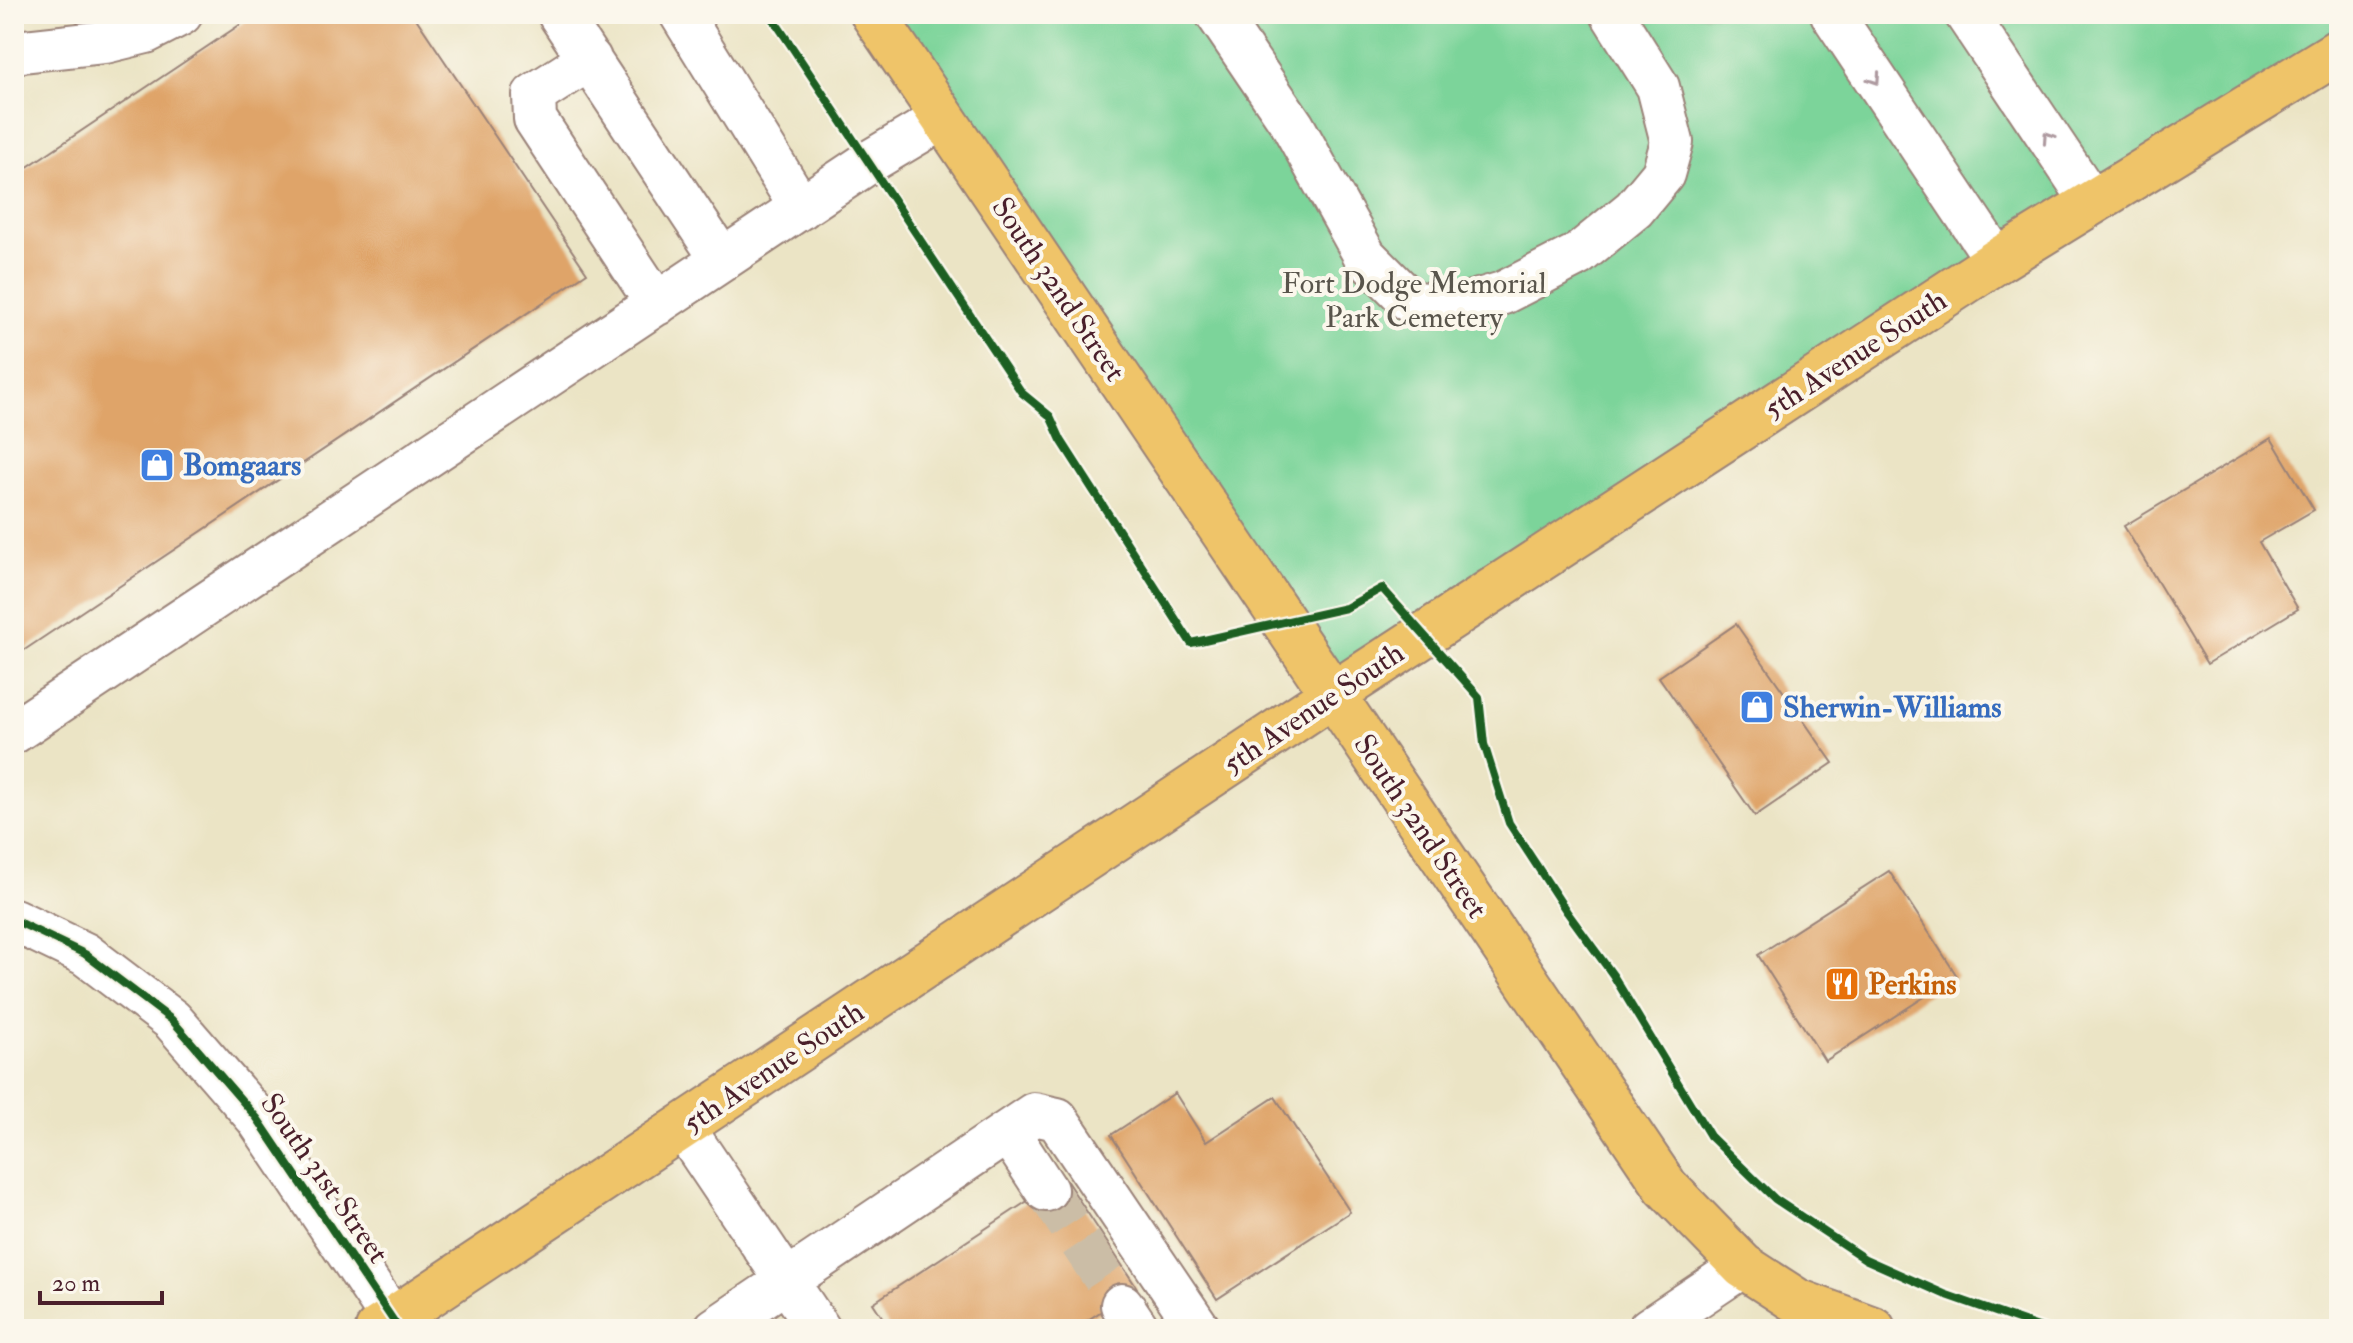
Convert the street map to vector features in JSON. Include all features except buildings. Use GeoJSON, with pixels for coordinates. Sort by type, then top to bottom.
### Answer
{"type":"FeatureCollection","features":[{"type":"Feature","properties":{"kind":"main road","name":"South 32nd Street"},"geometry":{"type":"LineString","coordinates":[[873,14],[1666,1187],[1743,1266],[1797,1301],[1873,1329]]}},
{"type":"Feature","properties":{"kind":"main road","name":"5th Avenue South"},"geometry":{"type":"LineString","coordinates":[[390,1326],[1332,695],[1997,261],[2339,51]]}},
{"type":"Feature","properties":{"kind":"street"},"geometry":{"type":"LineString","coordinates":[[14,52],[105,42],[146,32],[181,14]]}},
{"type":"Feature","properties":{"kind":"street"},"geometry":{"type":"LineString","coordinates":[[559,14],[722,260]]}},
{"type":"Feature","properties":{"kind":"street"},"geometry":{"type":"LineString","coordinates":[[681,14],[801,208]]}},
{"type":"Feature","properties":{"kind":"street"},"geometry":{"type":"LineString","coordinates":[[1217,14],[1293,126],[1365,256],[1411,302],[1452,308],[1503,293],[1579,254],[1634,209],[1663,174],[1672,142],[1658,87],[1612,14]]}},
{"type":"Feature","properties":{"kind":"street"},"geometry":{"type":"LineString","coordinates":[[1832,14],[1997,261]]}},
{"type":"Feature","properties":{"kind":"street"},"geometry":{"type":"LineString","coordinates":[[1966,14],[2092,202]]}},
{"type":"Feature","properties":{"kind":"street"},"geometry":{"type":"LineString","coordinates":[[590,59],[534,95],[535,119],[657,304]]}},
{"type":"Feature","properties":{"kind":"street"},"geometry":{"type":"LineString","coordinates":[[14,732],[722,260],[943,118]]}},
{"type":"Feature","properties":{"kind":"street","name":"South 31st Street"},"geometry":{"type":"LineString","coordinates":[[14,920],[85,954],[172,1020],[257,1118],[390,1326]]}},
{"type":"Feature","properties":{"kind":"street"},"geometry":{"type":"LineString","coordinates":[[715,1329],[1034,1114],[1057,1119],[1199,1329]]}},
{"type":"Feature","properties":{"kind":"street"},"geometry":{"type":"LineString","coordinates":[[683,1127],[819,1329]]}},
{"type":"Feature","properties":{"kind":"street"},"geometry":{"type":"LineString","coordinates":[[1008,1132],[1046,1190]]}},
{"type":"Feature","properties":{"kind":"street"},"geometry":{"type":"LineString","coordinates":[[1649,1329],[1743,1266]]}},
{"type":"Feature","properties":{"kind":"green space","name":"Fort Dodge Memorial Park Cemetery"},"geometry":{"type":"Polygon","coordinates":[[[873,14],[2339,14],[2339,51],[1332,695],[873,14]]]}},
{"type":"Feature","properties":{"kind":"tunnel"},"geometry":{"type":"LineString","coordinates":[[1046,1190],[1122,1305]]}},
{"type":"Feature","properties":{"kind":"cycle path"},"geometry":{"type":"LineString","coordinates":[[770,14],[1022,393],[1050,416],[1061,440],[1191,643],[1346,608],[1382,588],[1479,697],[1484,744],[1509,823],[1613,975],[1710,1136],[1775,1199],[1865,1259],[1944,1294],[2044,1329]]}},
{"type":"Feature","properties":{"kind":"cycle path"},"geometry":{"type":"LineString","coordinates":[[14,920],[85,954],[172,1020],[257,1118],[399,1329]]}},
{"type":"Feature","properties":{"kind":"place","name":"Bomgaars"},"geometry":{"type":"Point","coordinates":[157,465]}},
{"type":"Feature","properties":{"kind":"place","name":"Sherwin-Williams"},"geometry":{"type":"Point","coordinates":[1757,707]}},
{"type":"Feature","properties":{"kind":"place","name":"Perkins"},"geometry":{"type":"Point","coordinates":[1842,984]}}]}
